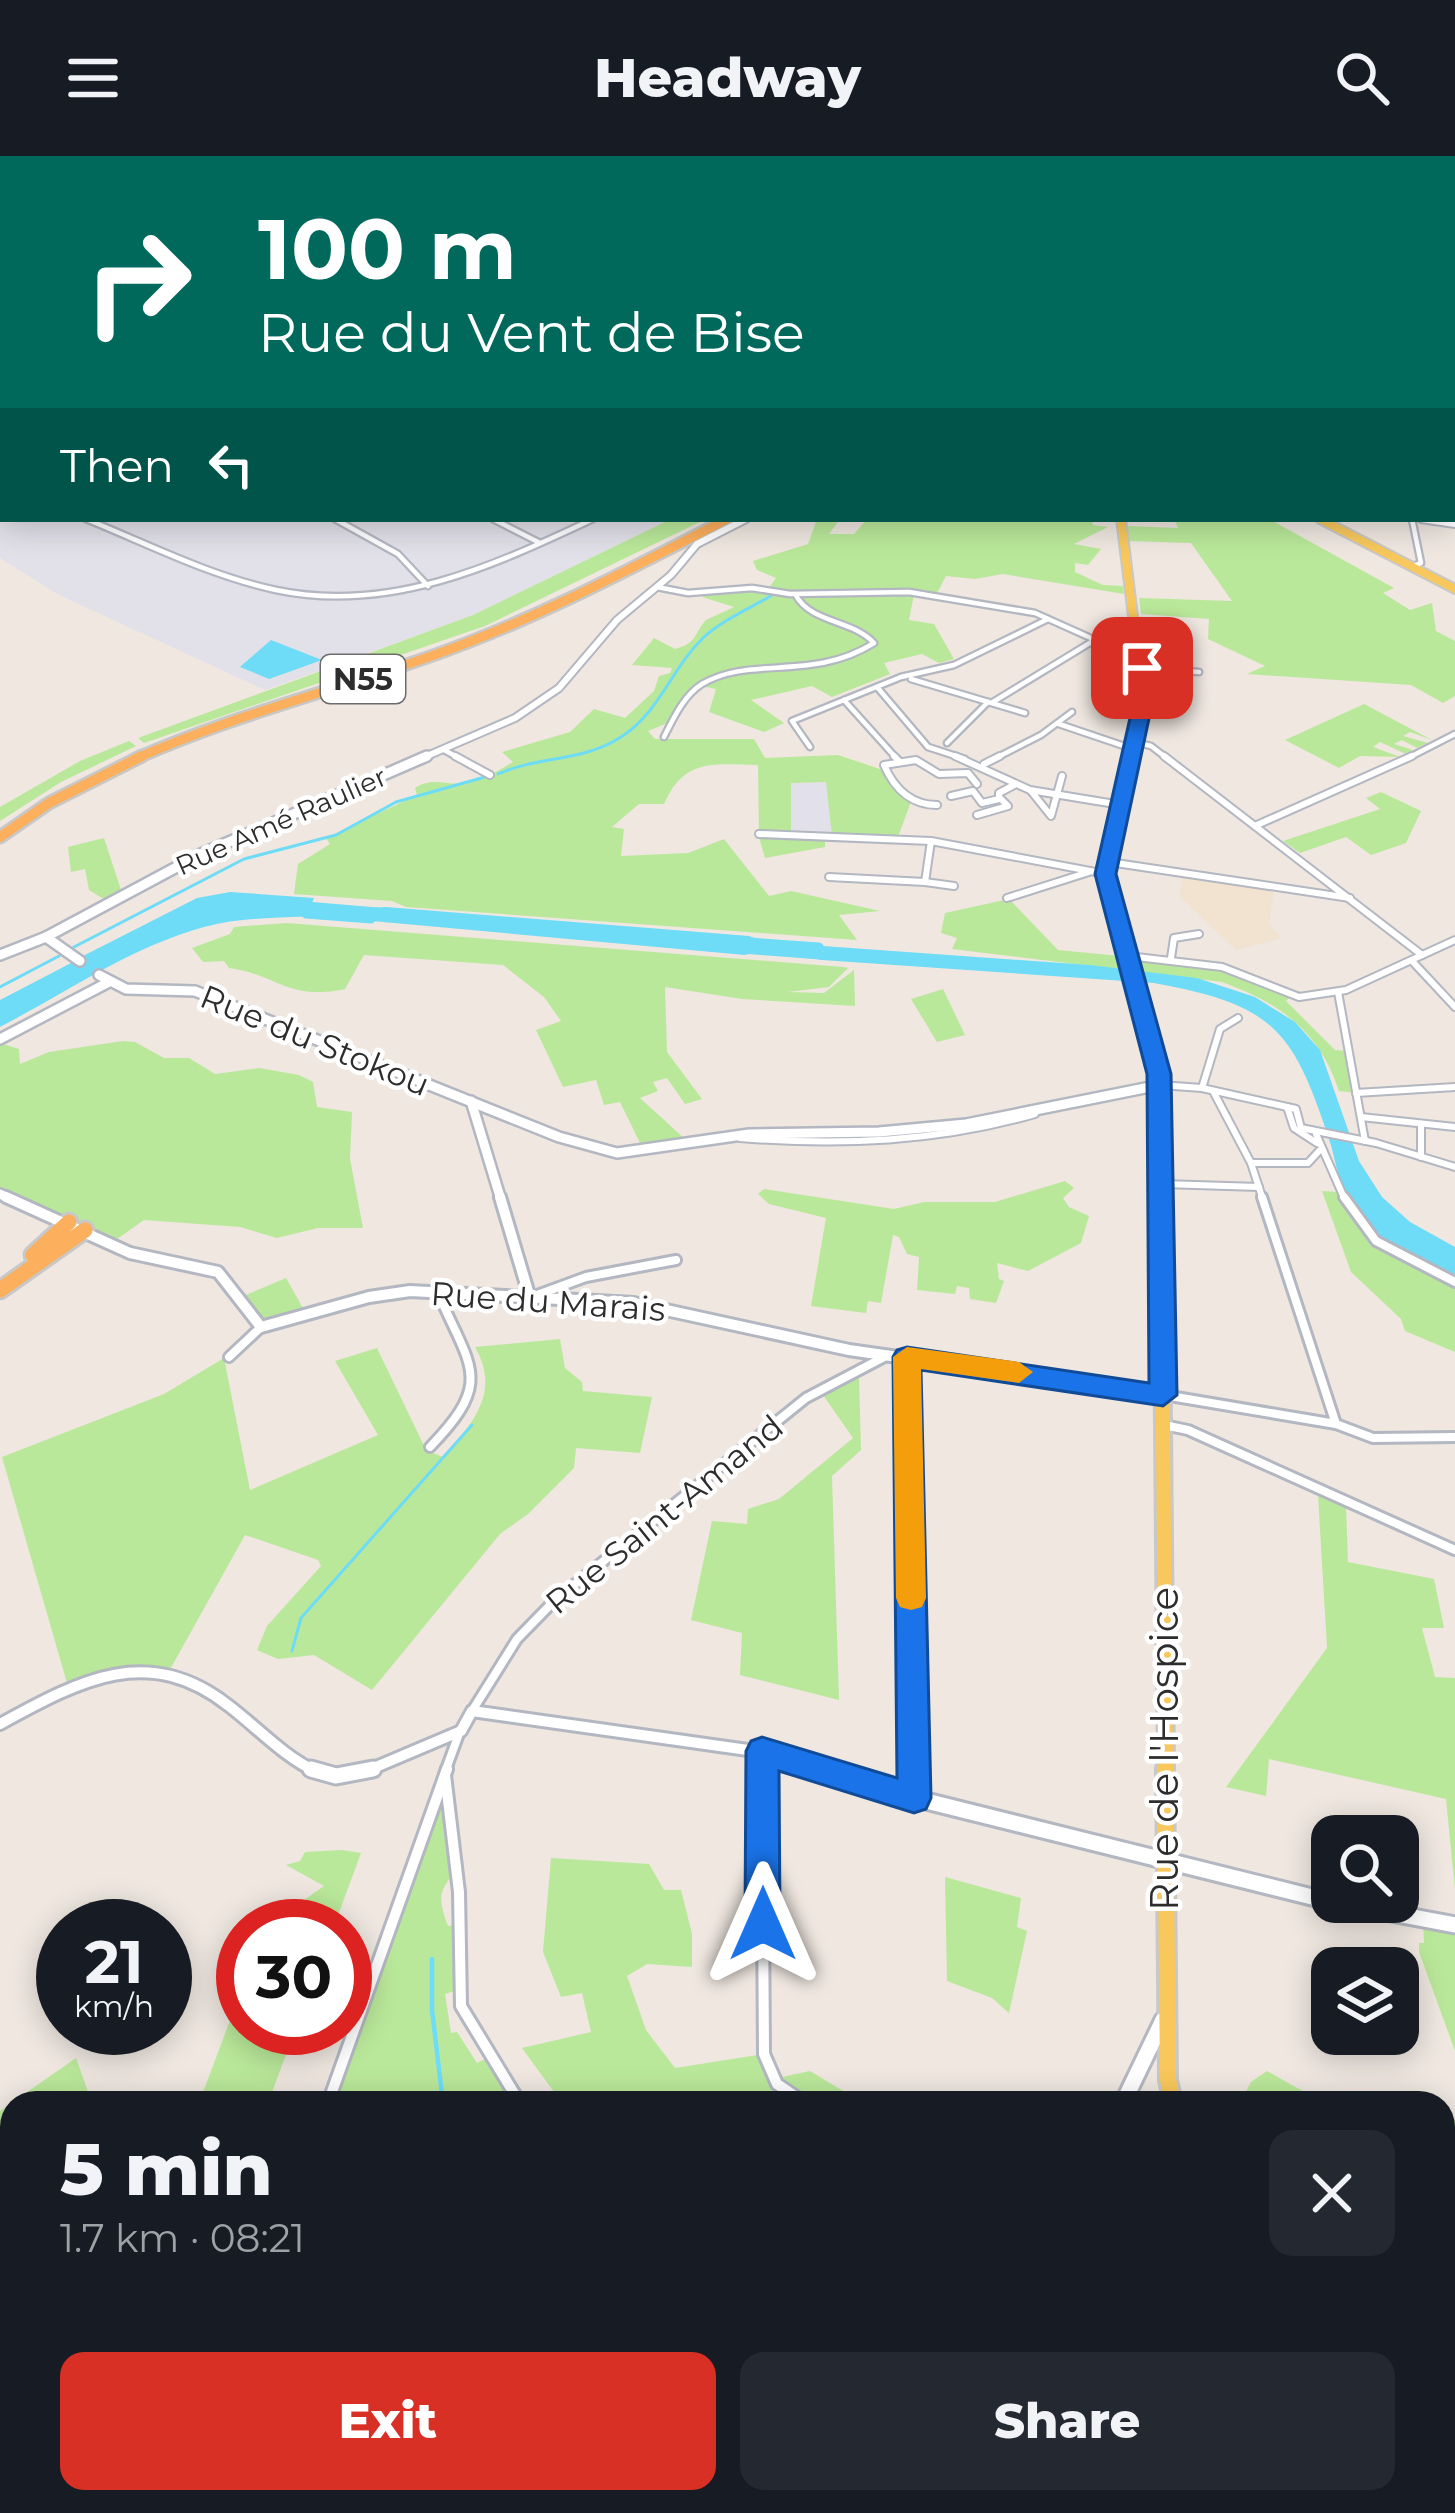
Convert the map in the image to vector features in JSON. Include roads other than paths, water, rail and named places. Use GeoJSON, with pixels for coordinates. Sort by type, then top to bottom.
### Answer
{"type":"FeatureCollection","features":[{"type":"Feature","properties":{"kind":"highway","name":"N55"},"geometry":{"type":"LineString","coordinates":[[0,827],[41,799],[124,755],[501,623],[707,522]]}},
{"type":"Feature","properties":{"kind":"highway","name":"N55"},"geometry":{"type":"LineString","coordinates":[[0,837],[51,802],[131,760],[508,627],[721,522]]}},
{"type":"Feature","properties":{"kind":"highway"},"geometry":{"type":"LineString","coordinates":[[0,1286],[69,1222]]}},
{"type":"Feature","properties":{"kind":"highway"},"geometry":{"type":"LineString","coordinates":[[0,1286],[85,1230]]}},
{"type":"Feature","properties":{"kind":"main road"},"geometry":{"type":"LineString","coordinates":[[1107,868],[1134,746],[1137,659],[1121,522]]}},
{"type":"Feature","properties":{"kind":"main road"},"geometry":{"type":"LineString","coordinates":[[1329,522],[1455,587]]}},
{"type":"Feature","properties":{"kind":"main road","name":"Rue de l'Hospice"},"geometry":{"type":"LineString","coordinates":[[1107,868],[1160,1085],[1163,1864],[1165,2017],[1172,2091]]}},
{"type":"Feature","properties":{"kind":"street"},"geometry":{"type":"LineString","coordinates":[[94,522],[289,592],[355,596],[428,586],[483,570],[587,522]]}},
{"type":"Feature","properties":{"kind":"street"},"geometry":{"type":"LineString","coordinates":[[340,522],[398,554],[428,586]]}},
{"type":"Feature","properties":{"kind":"street"},"geometry":{"type":"LineString","coordinates":[[499,522],[540,544]]}},
{"type":"Feature","properties":{"kind":"street","name":"Rue Amé Raulier"},"geometry":{"type":"LineString","coordinates":[[0,956],[46,937],[202,854],[494,729],[551,695],[617,620],[704,539],[740,522]]}},
{"type":"Feature","properties":{"kind":"street"},"geometry":{"type":"LineString","coordinates":[[1414,566],[1421,563],[1416,522]]}},
{"type":"Feature","properties":{"kind":"street"},"geometry":{"type":"LineString","coordinates":[[657,586],[688,592],[752,588],[795,594],[898,591],[1048,619],[1137,659],[1199,671]]}},
{"type":"Feature","properties":{"kind":"street"},"geometry":{"type":"LineString","coordinates":[[664,737],[688,698],[706,682],[815,670],[853,657],[874,643],[864,632],[802,606],[795,594]]}},
{"type":"Feature","properties":{"kind":"street"},"geometry":{"type":"LineString","coordinates":[[910,679],[1048,619]]}},
{"type":"Feature","properties":{"kind":"street"},"geometry":{"type":"LineString","coordinates":[[947,742],[990,702],[1093,641]]}},
{"type":"Feature","properties":{"kind":"street"},"geometry":{"type":"LineString","coordinates":[[810,747],[792,721],[901,676],[1025,713]]}},
{"type":"Feature","properties":{"kind":"street"},"geometry":{"type":"LineString","coordinates":[[877,687],[924,745],[1018,783],[1052,816],[1063,776]]}},
{"type":"Feature","properties":{"kind":"street"},"geometry":{"type":"LineString","coordinates":[[844,700],[899,761]]}},
{"type":"Feature","properties":{"kind":"street"},"geometry":{"type":"LineString","coordinates":[[983,765],[1072,712]]}},
{"type":"Feature","properties":{"kind":"street"},"geometry":{"type":"LineString","coordinates":[[1058,723],[1134,746],[1151,746],[1422,956]]}},
{"type":"Feature","properties":{"kind":"street"},"geometry":{"type":"LineString","coordinates":[[1256,826],[1359,783],[1455,734]]}},
{"type":"Feature","properties":{"kind":"street"},"geometry":{"type":"LineString","coordinates":[[444,750],[490,775]]}},
{"type":"Feature","properties":{"kind":"street"},"geometry":{"type":"LineString","coordinates":[[937,805],[921,806],[883,770],[887,764],[916,760],[945,776],[968,773],[977,784]]}},
{"type":"Feature","properties":{"kind":"street"},"geometry":{"type":"LineString","coordinates":[[951,796],[973,791],[982,803],[1018,783]]}},
{"type":"Feature","properties":{"kind":"street"},"geometry":{"type":"LineString","coordinates":[[1030,790],[1121,805]]}},
{"type":"Feature","properties":{"kind":"street"},"geometry":{"type":"LineString","coordinates":[[977,815],[1008,806],[999,797]]}},
{"type":"Feature","properties":{"kind":"street"},"geometry":{"type":"LineString","coordinates":[[759,834],[931,841],[1090,871]]}},
{"type":"Feature","properties":{"kind":"street"},"geometry":{"type":"LineString","coordinates":[[925,882],[931,841]]}},
{"type":"Feature","properties":{"kind":"street"},"geometry":{"type":"LineString","coordinates":[[1007,898],[1107,868],[1350,898]]}},
{"type":"Feature","properties":{"kind":"street"},"geometry":{"type":"LineString","coordinates":[[830,877],[954,886]]}},
{"type":"Feature","properties":{"kind":"street"},"geometry":{"type":"LineString","coordinates":[[1171,958],[1174,938],[1199,934]]}},
{"type":"Feature","properties":{"kind":"street"},"geometry":{"type":"LineString","coordinates":[[46,937],[77,960]]}},
{"type":"Feature","properties":{"kind":"street"},"geometry":{"type":"LineString","coordinates":[[1129,960],[1171,958],[1229,969],[1292,996],[1339,992],[1455,940]]}},
{"type":"Feature","properties":{"kind":"street"},"geometry":{"type":"LineString","coordinates":[[1413,962],[1455,1006]]}},
{"type":"Feature","properties":{"kind":"street"},"geometry":{"type":"LineString","coordinates":[[99,975],[114,985]]}},
{"type":"Feature","properties":{"kind":"street"},"geometry":{"type":"LineString","coordinates":[[0,1039],[114,985]]}},
{"type":"Feature","properties":{"kind":"street","name":"Rue du Stokou"},"geometry":{"type":"LineString","coordinates":[[114,985],[195,991],[601,1151],[644,1151],[727,1137],[895,1131],[1054,1108],[1118,1090],[1160,1085]]}},
{"type":"Feature","properties":{"kind":"street"},"geometry":{"type":"LineString","coordinates":[[1339,992],[1365,1142]]}},
{"type":"Feature","properties":{"kind":"street"},"geometry":{"type":"LineString","coordinates":[[1202,1088],[1220,1029],[1238,1018]]}},
{"type":"Feature","properties":{"kind":"street"},"geometry":{"type":"LineString","coordinates":[[1160,1085],[1202,1088],[1300,1112],[1301,1128],[1319,1141],[1342,1202],[1365,1232],[1395,1254],[1455,1282]]}},
{"type":"Feature","properties":{"kind":"street"},"geometry":{"type":"LineString","coordinates":[[1356,1093],[1455,1087]]}},
{"type":"Feature","properties":{"kind":"street"},"geometry":{"type":"LineString","coordinates":[[1213,1091],[1251,1163],[1336,1424]]}},
{"type":"Feature","properties":{"kind":"street"},"geometry":{"type":"LineString","coordinates":[[476,1102],[530,1298],[586,1277],[676,1260]]}},
{"type":"Feature","properties":{"kind":"street"},"geometry":{"type":"LineString","coordinates":[[1361,1117],[1455,1127]]}},
{"type":"Feature","properties":{"kind":"street"},"geometry":{"type":"LineString","coordinates":[[1421,1125],[1421,1157]]}},
{"type":"Feature","properties":{"kind":"street"},"geometry":{"type":"LineString","coordinates":[[1319,1141],[1353,1139],[1455,1167]]}},
{"type":"Feature","properties":{"kind":"street"},"geometry":{"type":"LineString","coordinates":[[1251,1163],[1308,1163],[1319,1141]]}},
{"type":"Feature","properties":{"kind":"street"},"geometry":{"type":"LineString","coordinates":[[1163,1184],[1259,1187]]}},
{"type":"Feature","properties":{"kind":"street"},"geometry":{"type":"LineString","coordinates":[[0,1194],[130,1253],[218,1272],[261,1327]]}},
{"type":"Feature","properties":{"kind":"street"},"geometry":{"type":"LineString","coordinates":[[430,1447],[466,1406],[471,1392],[465,1362],[437,1292]]}},
{"type":"Feature","properties":{"kind":"street","name":"Rue du Marais"},"geometry":{"type":"LineString","coordinates":[[229,1357],[261,1327],[388,1293],[437,1292],[658,1305],[807,1342],[1163,1395]]}},
{"type":"Feature","properties":{"kind":"street","name":"Rue Saint-Amand"},"geometry":{"type":"LineString","coordinates":[[472,1711],[508,1652],[554,1601],[806,1398],[889,1354]]}},
{"type":"Feature","properties":{"kind":"street"},"geometry":{"type":"LineString","coordinates":[[907,1357],[914,1798]]}},
{"type":"Feature","properties":{"kind":"street"},"geometry":{"type":"LineString","coordinates":[[1163,1395],[1336,1424],[1372,1438],[1455,1437]]}},
{"type":"Feature","properties":{"kind":"street"},"geometry":{"type":"LineString","coordinates":[[1164,1425],[1188,1430],[1455,1550]]}},
{"type":"Feature","properties":{"kind":"street"},"geometry":{"type":"LineString","coordinates":[[0,1724],[92,1681],[154,1671],[182,1677],[204,1689],[302,1765],[330,1776],[364,1770],[461,1731]]}},
{"type":"Feature","properties":{"kind":"street"},"geometry":{"type":"LineString","coordinates":[[332,2091],[446,1768],[472,1711],[762,1751],[914,1798],[1163,1864],[1311,1897]]}},
{"type":"Feature","properties":{"kind":"street"},"geometry":{"type":"LineString","coordinates":[[762,1751],[764,2054],[777,2084],[787,2091]]}},
{"type":"Feature","properties":{"kind":"street"},"geometry":{"type":"LineString","coordinates":[[446,1768],[459,1892],[458,1990],[466,2017],[512,2091]]}},
{"type":"Feature","properties":{"kind":"street"},"geometry":{"type":"LineString","coordinates":[[1419,1918],[1455,1925]]}},
{"type":"Feature","properties":{"kind":"street"},"geometry":{"type":"LineString","coordinates":[[1129,2091],[1165,2017]]}},
{"type":"Feature","properties":{"kind":"water"},"geometry":{"type":"Polygon","coordinates":[[[271,640],[322,660],[269,679],[240,667],[271,640]]]}},
{"type":"Feature","properties":{"kind":"water"},"geometry":{"type":"Polygon","coordinates":[[[230,892],[314,898],[312,903],[320,905],[308,910],[316,912],[314,916],[232,921],[177,936],[125,958],[0,1027],[0,1000],[73,962],[85,962],[81,957],[197,898],[230,892]]]}},
{"type":"Feature","properties":{"kind":"water"},"geometry":{"type":"Polygon","coordinates":[[[365,908],[760,940],[747,945],[758,948],[757,952],[745,955],[361,920],[362,916],[382,915],[363,912],[365,908]]]}},
{"type":"Feature","properties":{"kind":"water"},"geometry":{"type":"Polygon","coordinates":[[[809,945],[1090,965],[1197,978],[1255,997],[1295,1022],[1320,1050],[1359,1161],[1382,1197],[1410,1222],[1455,1247],[1455,1276],[1396,1248],[1350,1204],[1304,1073],[1273,1028],[1253,1013],[1227,1001],[1154,983],[822,960],[806,957],[824,952],[809,945]]]}},
{"type":"Feature","properties":{"kind":"waterway"},"geometry":{"type":"LineString","coordinates":[[498,774],[591,751],[621,737],[656,703],[703,638],[774,594]]}},
{"type":"Feature","properties":{"kind":"waterway"},"geometry":{"type":"LineString","coordinates":[[74,947],[244,859],[336,835],[396,802],[485,777]]}},
{"type":"Feature","properties":{"kind":"waterway"},"geometry":{"type":"LineString","coordinates":[[306,906],[377,912]]}},
{"type":"Feature","properties":{"kind":"waterway"},"geometry":{"type":"LineString","coordinates":[[306,914],[371,919]]}},
{"type":"Feature","properties":{"kind":"waterway"},"geometry":{"type":"LineString","coordinates":[[748,942],[819,947]]}},
{"type":"Feature","properties":{"kind":"waterway"},"geometry":{"type":"LineString","coordinates":[[743,949],[820,955]]}},
{"type":"Feature","properties":{"kind":"waterway"},"geometry":{"type":"LineString","coordinates":[[0,987],[59,956]]}},
{"type":"Feature","properties":{"kind":"waterway"},"geometry":{"type":"LineString","coordinates":[[292,1651],[301,1618],[472,1425]]}},
{"type":"Feature","properties":{"kind":"waterway"},"geometry":{"type":"LineString","coordinates":[[432,1959],[432,2010],[442,2091]]}}]}
